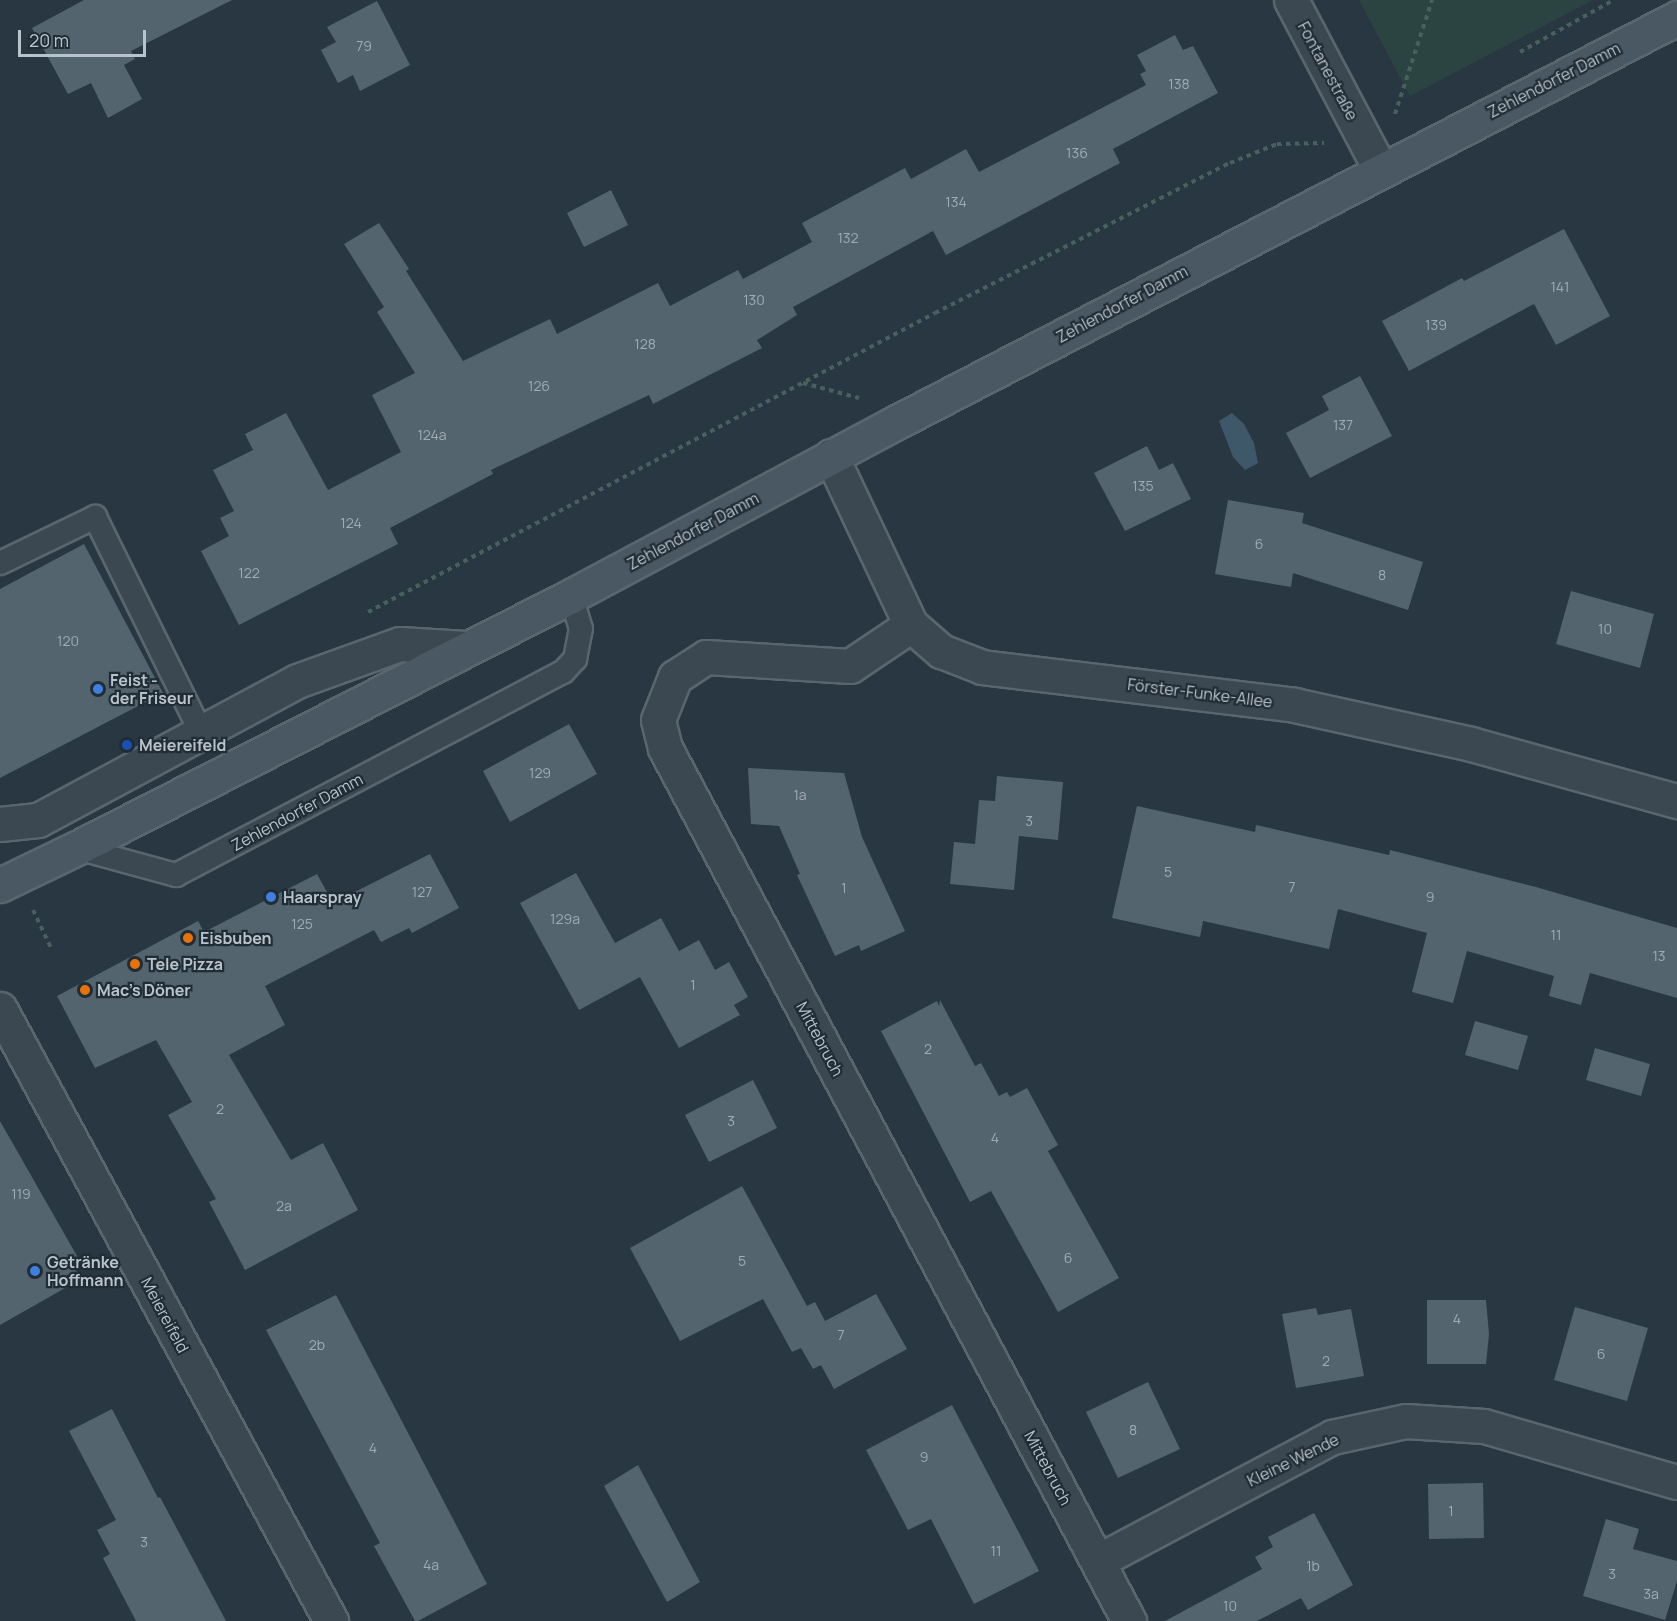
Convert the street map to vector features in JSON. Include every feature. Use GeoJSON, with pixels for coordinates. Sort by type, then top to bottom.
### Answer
{"type":"FeatureCollection","features":[{"type":"Feature","properties":{"kind":"main road","name":"Zehlendorfer Damm"},"geometry":{"type":"LineString","coordinates":[[0,885],[571,596],[831,456],[1373,156],[1677,18]]}},
{"type":"Feature","properties":{"kind":"street","name":"Fontanestraße"},"geometry":{"type":"LineString","coordinates":[[1291,0],[1373,156]]}},
{"type":"Feature","properties":{"kind":"street","name":"Förster-Funke-Allee"},"geometry":{"type":"LineString","coordinates":[[831,456],[911,625],[941,651],[982,667],[1294,705],[1471,744],[1677,801]]}},
{"type":"Feature","properties":{"kind":"street","name":"Mittebruch"},"geometry":{"type":"LineString","coordinates":[[911,625],[850,666],[706,657],[675,677],[658,720],[665,748],[1129,1621]]}},
{"type":"Feature","properties":{"kind":"street"},"geometry":{"type":"LineString","coordinates":[[0,824],[38,820],[297,681],[400,644],[466,648]]}},
{"type":"Feature","properties":{"kind":"street","name":"Meiereifeld"},"geometry":{"type":"LineString","coordinates":[[0,1009],[331,1621]]}},
{"type":"Feature","properties":{"kind":"street","name":"Kleine Wende"},"geometry":{"type":"LineString","coordinates":[[1098,1562],[1332,1437],[1406,1421],[1484,1426],[1677,1482]]}},
{"type":"Feature","properties":{"kind":"lane"},"geometry":{"type":"LineString","coordinates":[[0,563],[95,517],[201,732]]}},
{"type":"Feature","properties":{"kind":"lane","name":"Zehlendorfer Damm"},"geometry":{"type":"LineString","coordinates":[[77,848],[176,875],[563,672],[575,659],[581,629],[571,596]]}},
{"type":"Feature","properties":{"kind":"path"},"geometry":{"type":"LineString","coordinates":[[364,614],[934,313],[1230,163],[1277,144],[1373,156],[1393,123],[1431,0]]}},
{"type":"Feature","properties":{"kind":"path"},"geometry":{"type":"LineString","coordinates":[[1513,56],[1614,0]]}},
{"type":"Feature","properties":{"kind":"path"},"geometry":{"type":"LineString","coordinates":[[803,383],[860,399]]}},
{"type":"Feature","properties":{"kind":"green space"},"geometry":{"type":"Polygon","coordinates":[[[1359,0],[1593,0],[1410,96],[1359,0]]]}},
{"type":"Feature","properties":{"kind":"water"},"geometry":{"type":"Polygon","coordinates":[[[1232,413],[1244,424],[1254,443],[1258,463],[1245,470],[1233,457],[1219,421],[1232,413]]]}},
{"type":"Feature","properties":{"kind":"building"},"geometry":{"type":"Polygon","coordinates":[[[84,0],[232,0],[131,51],[135,59],[124,65],[142,99],[108,118],[91,83],[68,94],[32,28],[84,0]]]}},
{"type":"Feature","properties":{"kind":"building"},"geometry":{"type":"Polygon","coordinates":[[[377,1],[410,65],[360,91],[353,75],[338,83],[321,50],[336,42],[327,27],[377,1]]]}},
{"type":"Feature","properties":{"kind":"building"},"geometry":{"type":"Polygon","coordinates":[[[1175,35],[1183,50],[1193,46],[1218,93],[1113,149],[1120,163],[946,255],[933,231],[793,307],[797,315],[757,340],[762,348],[653,404],[649,395],[491,470],[493,474],[390,528],[398,544],[239,625],[201,551],[229,536],[220,518],[234,511],[213,470],[253,450],[245,434],[286,413],[328,490],[401,452],[372,395],[415,373],[377,312],[384,307],[344,244],[379,223],[409,269],[406,271],[463,361],[550,319],[557,334],[658,283],[670,306],[738,270],[743,279],[812,242],[802,223],[905,168],[911,179],[966,149],[979,172],[1146,85],[1140,74],[1146,71],[1137,55],[1175,35]]]}},
{"type":"Feature","properties":{"kind":"building"},"geometry":{"type":"Polygon","coordinates":[[[611,190],[628,225],[584,247],[567,213],[611,190]]]}},
{"type":"Feature","properties":{"kind":"building"},"geometry":{"type":"Polygon","coordinates":[[[1564,229],[1610,316],[1556,345],[1534,304],[1409,371],[1382,321],[1462,278],[1464,281],[1564,229]]]}},
{"type":"Feature","properties":{"kind":"building"},"geometry":{"type":"Polygon","coordinates":[[[1360,376],[1392,436],[1310,478],[1286,433],[1329,410],[1322,396],[1360,376]]]}},
{"type":"Feature","properties":{"kind":"building"},"geometry":{"type":"Polygon","coordinates":[[[1147,446],[1159,470],[1173,463],[1191,499],[1125,531],[1094,473],[1147,446]]]}},
{"type":"Feature","properties":{"kind":"building"},"geometry":{"type":"Polygon","coordinates":[[[1228,500],[1304,513],[1302,523],[1423,562],[1408,610],[1293,573],[1291,587],[1215,574],[1228,500]]]}},
{"type":"Feature","properties":{"kind":"building"},"geometry":{"type":"Polygon","coordinates":[[[84,544],[163,693],[0,778],[0,589],[84,544]]]}},
{"type":"Feature","properties":{"kind":"building"},"geometry":{"type":"Polygon","coordinates":[[[1571,591],[1654,614],[1640,668],[1556,644],[1571,591]]]}},
{"type":"Feature","properties":{"kind":"building"},"geometry":{"type":"Polygon","coordinates":[[[569,724],[597,774],[510,822],[483,771],[569,724]]]}},
{"type":"Feature","properties":{"kind":"building"},"geometry":{"type":"Polygon","coordinates":[[[748,768],[844,773],[862,837],[905,931],[861,951],[859,945],[835,956],[797,875],[800,874],[779,826],[751,824],[748,768]]]}},
{"type":"Feature","properties":{"kind":"building"},"geometry":{"type":"Polygon","coordinates":[[[997,776],[1063,782],[1058,840],[1019,836],[1014,890],[950,884],[954,842],[975,844],[979,800],[995,801],[997,776]]]}},
{"type":"Feature","properties":{"kind":"building"},"geometry":{"type":"Polygon","coordinates":[[[1137,806],[1255,832],[1256,825],[1389,855],[1390,850],[1536,887],[1677,928],[1677,998],[1590,973],[1581,1005],[1549,996],[1554,976],[1467,951],[1453,1003],[1412,992],[1427,933],[1338,909],[1329,949],[1203,921],[1200,937],[1112,918],[1137,806]]]}},
{"type":"Feature","properties":{"kind":"building"},"geometry":{"type":"Polygon","coordinates":[[[430,854],[459,908],[412,933],[409,928],[381,942],[374,930],[265,986],[285,1025],[229,1055],[291,1160],[323,1143],[358,1210],[245,1270],[209,1202],[216,1199],[168,1115],[192,1102],[156,1040],[95,1068],[57,996],[198,921],[204,932],[317,874],[333,903],[430,854]]]}},
{"type":"Feature","properties":{"kind":"building"},"geometry":{"type":"Polygon","coordinates":[[[576,873],[615,943],[661,918],[679,951],[699,940],[715,970],[729,962],[748,997],[734,1005],[740,1015],[679,1048],[640,977],[579,1010],[520,903],[576,873]]]}},
{"type":"Feature","properties":{"kind":"building"},"geometry":{"type":"Polygon","coordinates":[[[940,1000],[975,1066],[981,1063],[999,1096],[1007,1092],[1010,1097],[1027,1088],[1058,1145],[1048,1151],[1119,1278],[1058,1312],[991,1191],[970,1202],[881,1031],[937,1001],[939,1006],[940,1000]]]}},
{"type":"Feature","properties":{"kind":"building"},"geometry":{"type":"Polygon","coordinates":[[[1475,1021],[1528,1036],[1518,1070],[1465,1055],[1475,1021]]]}},
{"type":"Feature","properties":{"kind":"building"},"geometry":{"type":"Polygon","coordinates":[[[1595,1048],[1650,1064],[1641,1096],[1586,1080],[1595,1048]]]}},
{"type":"Feature","properties":{"kind":"building"},"geometry":{"type":"Polygon","coordinates":[[[753,1080],[777,1128],[709,1162],[685,1115],[753,1080]]]}},
{"type":"Feature","properties":{"kind":"building"},"geometry":{"type":"Polygon","coordinates":[[[0,1121],[81,1263],[74,1267],[81,1279],[0,1325],[0,1121]]]}},
{"type":"Feature","properties":{"kind":"building"},"geometry":{"type":"Polygon","coordinates":[[[742,1186],[807,1306],[815,1302],[825,1321],[876,1294],[907,1349],[834,1389],[821,1365],[813,1369],[801,1348],[792,1352],[763,1299],[680,1341],[630,1248],[742,1186]]]}},
{"type":"Feature","properties":{"kind":"building"},"geometry":{"type":"Polygon","coordinates":[[[336,1295],[487,1584],[418,1621],[415,1621],[374,1546],[380,1543],[266,1330],[336,1295]]]}},
{"type":"Feature","properties":{"kind":"building"},"geometry":{"type":"Polygon","coordinates":[[[1427,1300],[1486,1300],[1489,1334],[1486,1364],[1427,1364],[1427,1300]]]}},
{"type":"Feature","properties":{"kind":"building"},"geometry":{"type":"Polygon","coordinates":[[[1575,1307],[1648,1328],[1627,1401],[1554,1380],[1575,1307]]]}},
{"type":"Feature","properties":{"kind":"building"},"geometry":{"type":"Polygon","coordinates":[[[1316,1308],[1318,1315],[1351,1309],[1364,1376],[1296,1388],[1282,1314],[1316,1308]]]}},
{"type":"Feature","properties":{"kind":"building"},"geometry":{"type":"Polygon","coordinates":[[[1148,1382],[1180,1449],[1118,1478],[1086,1412],[1148,1382]]]}},
{"type":"Feature","properties":{"kind":"building"},"geometry":{"type":"Polygon","coordinates":[[[952,1405],[1039,1571],[974,1604],[931,1519],[908,1530],[866,1450],[952,1405]]]}},
{"type":"Feature","properties":{"kind":"building"},"geometry":{"type":"Polygon","coordinates":[[[112,1409],[226,1621],[136,1621],[103,1558],[110,1554],[97,1530],[116,1520],[69,1431],[112,1409]]]}},
{"type":"Feature","properties":{"kind":"building"},"geometry":{"type":"Polygon","coordinates":[[[638,1465],[700,1582],[667,1602],[604,1486],[638,1465]]]}},
{"type":"Feature","properties":{"kind":"building"},"geometry":{"type":"Polygon","coordinates":[[[1483,1483],[1484,1538],[1429,1539],[1428,1484],[1483,1483]]]}},
{"type":"Feature","properties":{"kind":"building"},"geometry":{"type":"Polygon","coordinates":[[[1314,1513],[1353,1585],[1308,1610],[1301,1598],[1257,1621],[1165,1621],[1262,1569],[1255,1557],[1273,1547],[1268,1537],[1314,1513]]]}},
{"type":"Feature","properties":{"kind":"building"},"geometry":{"type":"Polygon","coordinates":[[[1606,1519],[1639,1529],[1633,1549],[1677,1561],[1677,1581],[1665,1620],[1583,1596],[1606,1519]]]}},
{"type":"Feature","properties":{"kind":"place","name":"Feist - der Friseur"},"geometry":{"type":"Point","coordinates":[98,689]}},
{"type":"Feature","properties":{"kind":"place","name":"Meiereifeld"},"geometry":{"type":"Point","coordinates":[127,745]}},
{"type":"Feature","properties":{"kind":"place","name":"Haarspray"},"geometry":{"type":"Point","coordinates":[271,897]}},
{"type":"Feature","properties":{"kind":"place","name":"Eisbuben"},"geometry":{"type":"Point","coordinates":[188,938]}},
{"type":"Feature","properties":{"kind":"place","name":"Tele Pizza"},"geometry":{"type":"Point","coordinates":[135,964]}},
{"type":"Feature","properties":{"kind":"place","name":"Mac's Döner"},"geometry":{"type":"Point","coordinates":[85,990]}},
{"type":"Feature","properties":{"kind":"place","name":"Getränke Hoffmann"},"geometry":{"type":"Point","coordinates":[35,1271]}}]}
